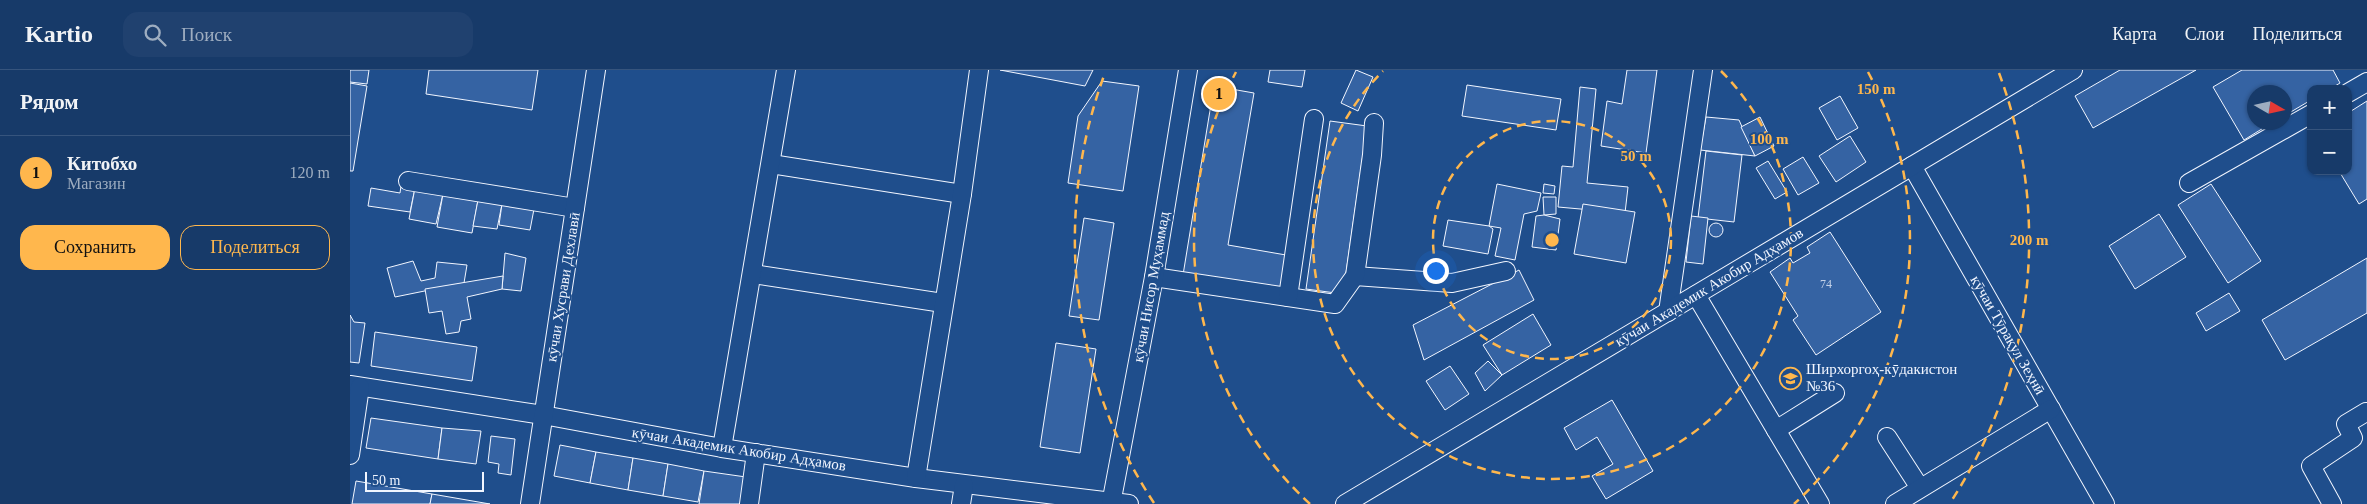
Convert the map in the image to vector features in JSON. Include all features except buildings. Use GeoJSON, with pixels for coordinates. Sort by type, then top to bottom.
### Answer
{"type":"FeatureCollection","features":[{"type":"Feature","properties":{"kind":"street","name":"кӯчаи Хусрави Дехлавӣ"},"geometry":{"type":"LineString","coordinates":[[530,504],[596,70]]}},
{"type":"Feature","properties":{"kind":"street"},"geometry":{"type":"LineString","coordinates":[[722,448],[753,274],[786,70]]}},
{"type":"Feature","properties":{"kind":"street"},"geometry":{"type":"LineString","coordinates":[[916,478],[962,194],[979,70]]}},
{"type":"Feature","properties":{"kind":"street","name":"кӯчаи Нисор Муҳаммад"},"geometry":{"type":"LineString","coordinates":[[1111,503],[1154,277],[1188,70]]}},
{"type":"Feature","properties":{"kind":"street"},"geometry":{"type":"LineString","coordinates":[[1668,312],[1703,70]]}},
{"type":"Feature","properties":{"kind":"street","name":"кӯчаи Академик Акобир Адҳамов"},"geometry":{"type":"LineString","coordinates":[[1351,502],[2073,70]]}},
{"type":"Feature","properties":{"kind":"street"},"geometry":{"type":"LineString","coordinates":[[2352,91],[2367,82]]}},
{"type":"Feature","properties":{"kind":"street"},"geometry":{"type":"LineString","coordinates":[[2189,183],[2307,116]]}},
{"type":"Feature","properties":{"kind":"street"},"geometry":{"type":"LineString","coordinates":[[1288,297],[1314,119]]}},
{"type":"Feature","properties":{"kind":"street"},"geometry":{"type":"LineString","coordinates":[[1154,277],[1335,304],[1355,276],[1372,155],[1374,123]]}},
{"type":"Feature","properties":{"kind":"street"},"geometry":{"type":"LineString","coordinates":[[771,164],[962,194]]}},
{"type":"Feature","properties":{"kind":"street","name":"кӯчаи Тӯрақул Зеҳнӣ"},"geometry":{"type":"LineString","coordinates":[[1912,166],[2105,504]]}},
{"type":"Feature","properties":{"kind":"street"},"geometry":{"type":"LineString","coordinates":[[408,181],[575,208]]}},
{"type":"Feature","properties":{"kind":"street"},"geometry":{"type":"LineString","coordinates":[[1355,276],[1452,283],[1506,271]]}},
{"type":"Feature","properties":{"kind":"street"},"geometry":{"type":"LineString","coordinates":[[753,274],[943,303]]}},
{"type":"Feature","properties":{"kind":"street"},"geometry":{"type":"LineString","coordinates":[[1696,295],[1820,504]]}},
{"type":"Feature","properties":{"kind":"street"},"geometry":{"type":"LineString","coordinates":[[350,455],[355,386]]}},
{"type":"Feature","properties":{"kind":"street","name":"кӯчаи Академик Акобир Адҳамов"},"geometry":{"type":"LineString","coordinates":[[355,386],[544,416],[722,448],[916,478],[1129,504]]}},
{"type":"Feature","properties":{"kind":"street"},"geometry":{"type":"LineString","coordinates":[[1776,430],[1835,393]]}},
{"type":"Feature","properties":{"kind":"street"},"geometry":{"type":"LineString","coordinates":[[1895,504],[2050,409]]}},
{"type":"Feature","properties":{"kind":"street"},"geometry":{"type":"LineString","coordinates":[[2332,504],[2311,466],[2353,438],[2346,424],[2366,412]]}},
{"type":"Feature","properties":{"kind":"street"},"geometry":{"type":"LineString","coordinates":[[1888,437],[1920,488]]}},
{"type":"Feature","properties":{"kind":"street"},"geometry":{"type":"LineString","coordinates":[[748,504],[756,453]]}},
{"type":"Feature","properties":{"kind":"street"},"geometry":{"type":"LineString","coordinates":[[961,504],[964,484]]}},
{"type":"Feature","properties":{"kind":"place","name":"Китобхо"},"geometry":{"type":"Point","coordinates":[1219,94]}},
{"type":"Feature","properties":{"kind":"place","name":"Ширхоргоҳ-кӯдакистон №36"},"geometry":{"type":"Point","coordinates":[1790,378]}}]}
